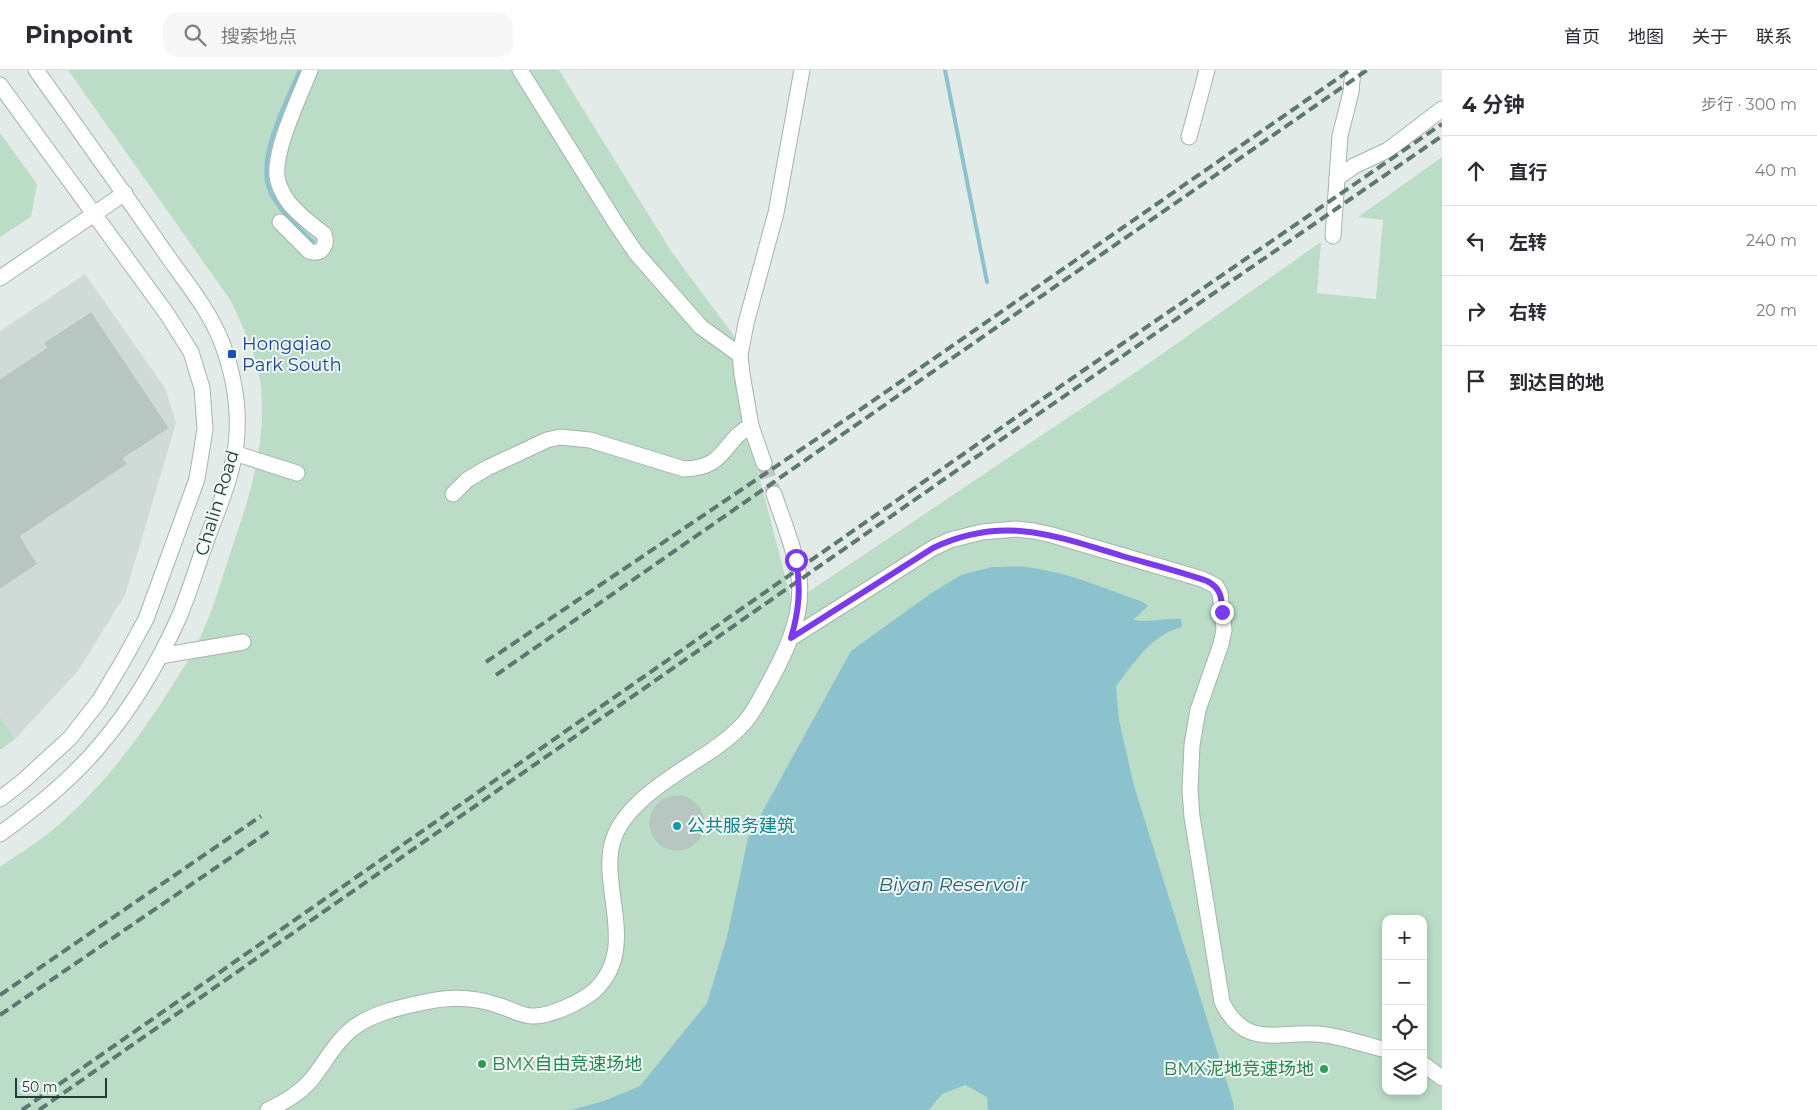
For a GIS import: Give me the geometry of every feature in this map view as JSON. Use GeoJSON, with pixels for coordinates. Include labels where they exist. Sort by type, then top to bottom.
{"type":"FeatureCollection","features":[{"type":"Feature","properties":{"kind":"street","name":"Chalin Road"},"geometry":{"type":"LineString","coordinates":[[0,834],[70,778],[101,744],[132,704],[160,656],[179,616],[226,486],[234,453],[237,410],[232,374],[221,341],[206,311],[36,70]]}},
{"type":"Feature","properties":{"kind":"street"},"geometry":{"type":"LineString","coordinates":[[280,222],[314,253],[325,246],[324,234],[289,203],[283,194],[277,176],[277,166],[284,140],[310,70]]}},
{"type":"Feature","properties":{"kind":"street"},"geometry":{"type":"LineString","coordinates":[[520,70],[636,253],[701,327],[740,355]]}},
{"type":"Feature","properties":{"kind":"street"},"geometry":{"type":"LineString","coordinates":[[764,463],[751,426],[740,355],[756,285],[776,213],[802,70]]}},
{"type":"Feature","properties":{"kind":"street"},"geometry":{"type":"LineString","coordinates":[[1189,137],[1207,70]]}},
{"type":"Feature","properties":{"kind":"street"},"geometry":{"type":"LineString","coordinates":[[1333,236],[1340,136],[1351,92],[1353,70]]}},
{"type":"Feature","properties":{"kind":"street","name":"Chalin Road"},"geometry":{"type":"LineString","coordinates":[[0,85],[167,314],[191,352],[202,388],[205,429],[197,479],[146,619],[99,701],[70,738],[22,782],[0,798]]}},
{"type":"Feature","properties":{"kind":"street"},"geometry":{"type":"LineString","coordinates":[[1337,178],[1354,166],[1388,150],[1442,109]]}},
{"type":"Feature","properties":{"kind":"street"},"geometry":{"type":"LineString","coordinates":[[0,278],[125,194]]}},
{"type":"Feature","properties":{"kind":"street"},"geometry":{"type":"LineString","coordinates":[[453,494],[467,480],[487,468],[547,440],[560,437],[590,440],[684,469],[696,469],[708,465],[718,458],[740,432],[751,426]]}},
{"type":"Feature","properties":{"kind":"street"},"geometry":{"type":"LineString","coordinates":[[234,453],[297,473]]}},
{"type":"Feature","properties":{"kind":"street"},"geometry":{"type":"LineString","coordinates":[[268,1110],[299,1092],[311,1080],[337,1044],[352,1029],[369,1019],[392,1010],[454,997],[488,1001],[534,1017],[565,1008],[594,991],[603,981],[611,966],[616,948],[617,920],[611,868],[611,848],[615,834],[628,814],[646,797],[672,777],[722,744],[746,722],[775,672],[791,638],[799,608],[799,576],[796,560],[774,494]]}},
{"type":"Feature","properties":{"kind":"street"},"geometry":{"type":"LineString","coordinates":[[791,638],[933,548],[950,540],[982,532],[1016,529],[1052,535],[1202,579],[1216,586],[1221,596],[1223,637],[1198,710],[1192,745],[1190,790],[1192,817],[1222,1002],[1228,1015],[1238,1025],[1252,1033],[1269,1036],[1326,1035],[1382,1049]]}},
{"type":"Feature","properties":{"kind":"street"},"geometry":{"type":"LineString","coordinates":[[160,656],[244,642]]}},
{"type":"Feature","properties":{"kind":"street"},"geometry":{"type":"LineString","coordinates":[[1427,1067],[1442,1078]]}},
{"type":"Feature","properties":{"kind":"shaded area"},"geometry":{"type":"Polygon","coordinates":[[[85,274],[165,388],[176,423],[125,595],[78,671],[15,739],[0,717],[0,331],[85,274]]]}},
{"type":"Feature","properties":{"kind":"green space"},"geometry":{"type":"Polygon","coordinates":[[[68,70],[559,70],[671,251],[737,340],[734,364],[737,391],[792,603],[1142,368],[1321,242],[1317,293],[1376,299],[1383,220],[1358,217],[1442,157],[1442,1110],[0,1110],[0,867],[33,845],[64,820],[93,792],[119,762],[154,714],[188,661],[205,627],[247,502],[257,462],[262,421],[262,400],[260,379],[248,339],[231,301],[68,70]]]}},
{"type":"Feature","properties":{"kind":"green space"},"geometry":{"type":"Polygon","coordinates":[[[0,133],[37,184],[31,217],[0,237],[0,133]]]}},
{"type":"Feature","properties":{"kind":"green space"},"geometry":{"type":"Polygon","coordinates":[[[0,717],[15,739],[0,750],[0,717]]]}},
{"type":"Feature","properties":{"kind":"water","name":"Biyan Reservoir"},"geometry":{"type":"Polygon","coordinates":[[[992,567],[1042,569],[1143,602],[1148,606],[1133,620],[1181,619],[1182,627],[1161,636],[1144,650],[1116,686],[1119,720],[1134,786],[1234,1110],[988,1110],[987,1097],[965,1085],[942,1094],[929,1110],[571,1110],[604,1101],[640,1086],[707,1003],[727,937],[748,838],[851,651],[933,592],[961,575],[992,567]]]}},
{"type":"Feature","properties":{"kind":"building"},"geometry":{"type":"Polygon","coordinates":[[[91,313],[168,428],[122,458],[126,464],[19,536],[36,564],[0,588],[0,380],[48,348],[45,343],[91,313]]]}},
{"type":"Feature","properties":{"kind":"building","name":"公共服务建筑"},"geometry":{"type":"Polygon","coordinates":[[[672,796],[682,796],[692,800],[700,808],[704,823],[700,838],[692,846],[682,850],[672,850],[662,846],[654,838],[650,828],[650,818],[654,808],[662,800],[672,796]]]}},
{"type":"Feature","properties":{"kind":"waterway"},"geometry":{"type":"LineString","coordinates":[[300,70],[274,131],[269,148],[267,180],[271,193],[280,207],[313,242]]}},
{"type":"Feature","properties":{"kind":"waterway"},"geometry":{"type":"LineString","coordinates":[[945,70],[987,282]]}},
{"type":"Feature","properties":{"kind":"tunnel"},"geometry":{"type":"LineString","coordinates":[[764,463],[774,494]]}},
{"type":"Feature","properties":{"kind":"railway"},"geometry":{"type":"LineString","coordinates":[[486,662],[864,407],[1350,70]]}},
{"type":"Feature","properties":{"kind":"railway"},"geometry":{"type":"LineString","coordinates":[[496,675],[1367,70]]}},
{"type":"Feature","properties":{"kind":"railway"},"geometry":{"type":"LineString","coordinates":[[22,1110],[1084,370],[1442,124]]}},
{"type":"Feature","properties":{"kind":"railway"},"geometry":{"type":"LineString","coordinates":[[39,1110],[989,448],[1442,136]]}},
{"type":"Feature","properties":{"kind":"railway"},"geometry":{"type":"LineString","coordinates":[[0,995],[261,816]]}},
{"type":"Feature","properties":{"kind":"railway"},"geometry":{"type":"LineString","coordinates":[[0,1015],[271,830]]}},
{"type":"Feature","properties":{"kind":"place","name":"Hongqiao Park South"},"geometry":{"type":"Point","coordinates":[232,354]}},
{"type":"Feature","properties":{"kind":"place","name":"公共服务建筑"},"geometry":{"type":"Point","coordinates":[677,826]}},
{"type":"Feature","properties":{"kind":"place","name":"BMX自由竞速场地"},"geometry":{"type":"Point","coordinates":[482,1064]}},
{"type":"Feature","properties":{"kind":"place","name":"BMX泥地竞速场地"},"geometry":{"type":"Point","coordinates":[1324,1069]}},
{"type":"Feature","properties":{"kind":"route"},"geometry":{"type":"LineString","coordinates":[[796,560],[800,593],[799,608],[791,638],[933,548],[967,535],[1016,529],[1052,535],[1207,581],[1216,586],[1219,591],[1222,612]]}}]}
